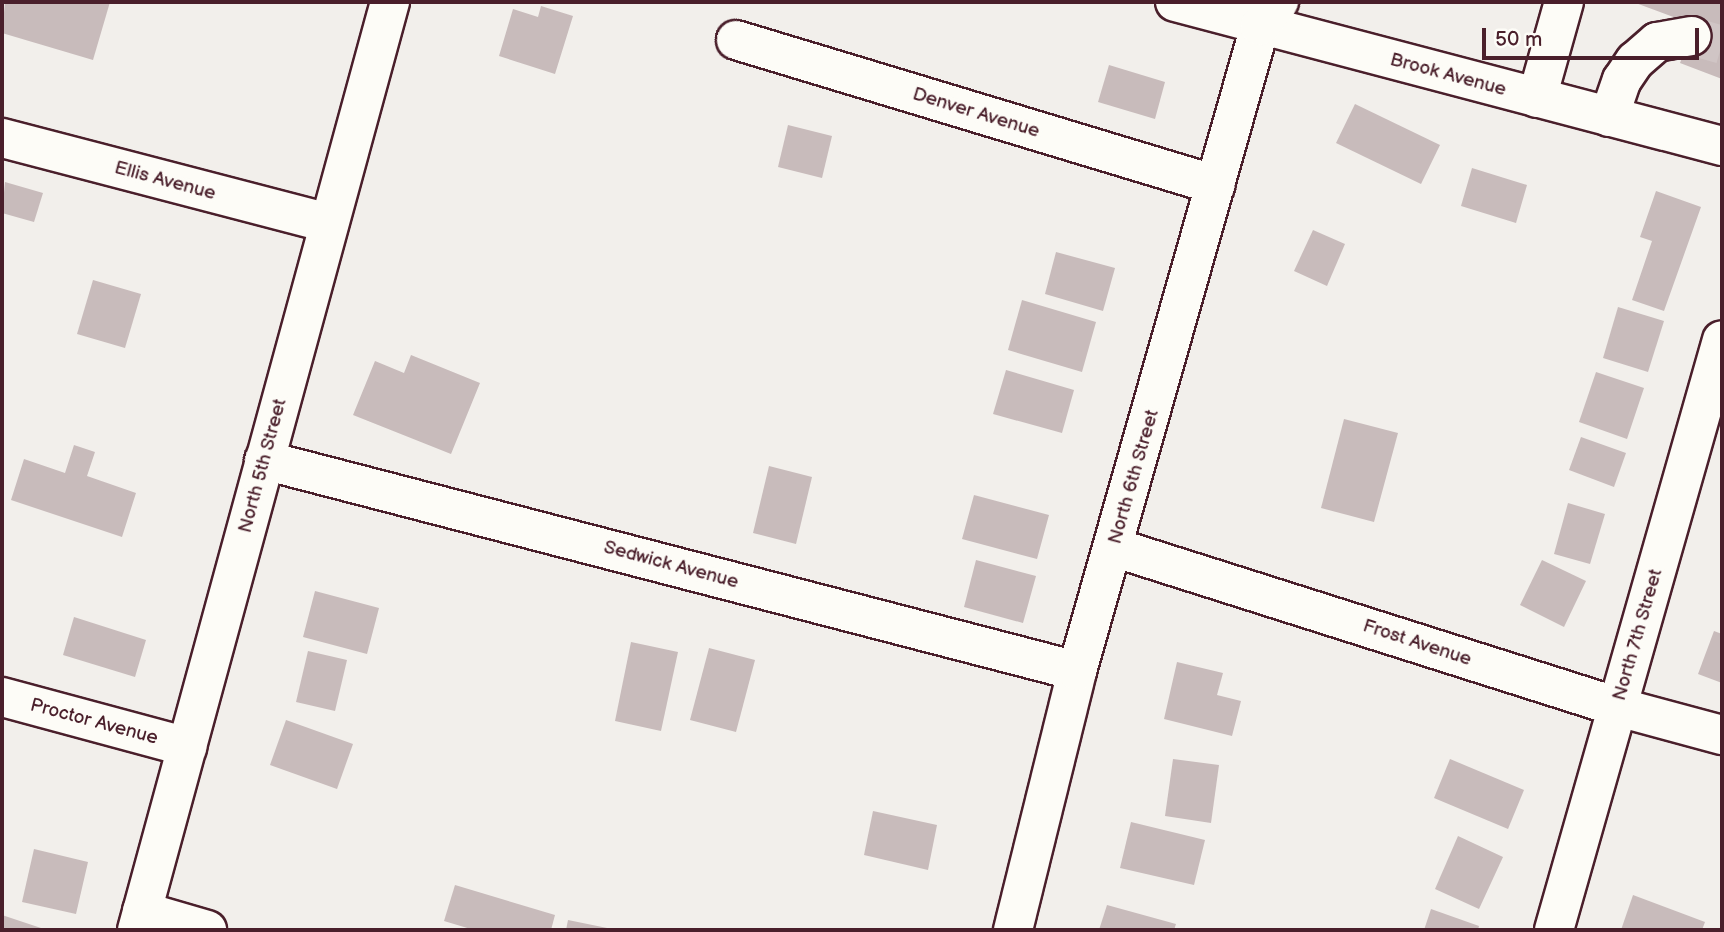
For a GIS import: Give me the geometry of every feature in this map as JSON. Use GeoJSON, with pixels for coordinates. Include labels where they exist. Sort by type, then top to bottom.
{"type":"FeatureCollection","features":[{"type":"Feature","properties":{"kind":"street","name":"North 5th Street"},"geometry":{"type":"LineString","coordinates":[[139,921],[390,2]]}},
{"type":"Feature","properties":{"kind":"street","name":"Brook Avenue"},"geometry":{"type":"LineString","coordinates":[[1175,2],[1270,14],[1537,97],[1722,146]]}},
{"type":"Feature","properties":{"kind":"street"},"geometry":{"type":"LineString","coordinates":[[1537,97],[1564,2]]}},
{"type":"Feature","properties":{"kind":"street","name":"North 6th Street"},"geometry":{"type":"LineString","coordinates":[[1013,930],[1077,671],[1216,185],[1270,14]]}},
{"type":"Feature","properties":{"kind":"street"},"geometry":{"type":"LineString","coordinates":[[1609,117],[1622,80],[1635,61],[1657,41],[1691,36]]}},
{"type":"Feature","properties":{"kind":"street","name":"Denver Avenue"},"geometry":{"type":"LineString","coordinates":[[736,40],[1216,185]]}},
{"type":"Feature","properties":{"kind":"street","name":"Ellis Avenue"},"geometry":{"type":"LineString","coordinates":[[2,138],[329,223]]}},
{"type":"Feature","properties":{"kind":"street","name":"North 7th Street"},"geometry":{"type":"LineString","coordinates":[[1554,930],[1722,340]]}},
{"type":"Feature","properties":{"kind":"street","name":"Sedwick Avenue"},"geometry":{"type":"LineString","coordinates":[[264,460],[1077,671]]}},
{"type":"Feature","properties":{"kind":"street","name":"Frost Avenue"},"geometry":{"type":"LineString","coordinates":[[1113,547],[1618,707],[1722,735]]}},
{"type":"Feature","properties":{"kind":"street","name":"Proctor Avenue"},"geometry":{"type":"LineString","coordinates":[[2,697],[187,747]]}},
{"type":"Feature","properties":{"kind":"street"},"geometry":{"type":"LineString","coordinates":[[139,921],[207,930]]}},
{"type":"Feature","properties":{"kind":"building"},"geometry":{"type":"Polygon","coordinates":[[[5,2],[110,2],[93,60],[2,33],[5,2]]]}},
{"type":"Feature","properties":{"kind":"building"},"geometry":{"type":"Polygon","coordinates":[[[1633,2],[1722,2],[1722,79],[1680,63],[1695,25],[1633,2]]]}},
{"type":"Feature","properties":{"kind":"building"},"geometry":{"type":"Polygon","coordinates":[[[541,6],[573,16],[555,74],[499,56],[513,9],[538,17],[541,6]]]}},
{"type":"Feature","properties":{"kind":"building"},"geometry":{"type":"Polygon","coordinates":[[[1109,65],[1165,82],[1155,119],[1098,102],[1109,65]]]}},
{"type":"Feature","properties":{"kind":"building"},"geometry":{"type":"Polygon","coordinates":[[[1355,104],[1440,145],[1421,184],[1336,143],[1355,104]]]}},
{"type":"Feature","properties":{"kind":"building"},"geometry":{"type":"Polygon","coordinates":[[[788,125],[832,136],[822,178],[778,167],[788,125]]]}},
{"type":"Feature","properties":{"kind":"building"},"geometry":{"type":"Polygon","coordinates":[[[1472,168],[1527,185],[1516,223],[1461,206],[1472,168]]]}},
{"type":"Feature","properties":{"kind":"building"},"geometry":{"type":"Polygon","coordinates":[[[5,182],[43,193],[34,222],[2,213],[5,182]]]}},
{"type":"Feature","properties":{"kind":"building"},"geometry":{"type":"Polygon","coordinates":[[[1656,191],[1701,207],[1664,311],[1632,300],[1652,241],[1640,237],[1656,191]]]}},
{"type":"Feature","properties":{"kind":"building"},"geometry":{"type":"Polygon","coordinates":[[[1313,230],[1345,244],[1327,286],[1294,271],[1313,230]]]}},
{"type":"Feature","properties":{"kind":"building"},"geometry":{"type":"Polygon","coordinates":[[[1056,252],[1115,268],[1103,311],[1045,294],[1056,252]]]}},
{"type":"Feature","properties":{"kind":"building"},"geometry":{"type":"Polygon","coordinates":[[[93,280],[141,294],[125,348],[77,334],[93,280]]]}},
{"type":"Feature","properties":{"kind":"building"},"geometry":{"type":"Polygon","coordinates":[[[1022,300],[1096,322],[1082,372],[1008,350],[1022,300]]]}},
{"type":"Feature","properties":{"kind":"building"},"geometry":{"type":"Polygon","coordinates":[[[1618,307],[1664,321],[1648,372],[1603,358],[1618,307]]]}},
{"type":"Feature","properties":{"kind":"building"},"geometry":{"type":"Polygon","coordinates":[[[411,355],[480,383],[451,454],[353,415],[375,361],[404,373],[411,355]]]}},
{"type":"Feature","properties":{"kind":"building"},"geometry":{"type":"Polygon","coordinates":[[[1006,370],[1074,390],[1062,433],[993,414],[1006,370]]]}},
{"type":"Feature","properties":{"kind":"building"},"geometry":{"type":"Polygon","coordinates":[[[1596,372],[1644,388],[1627,439],[1579,422],[1596,372]]]}},
{"type":"Feature","properties":{"kind":"building"},"geometry":{"type":"Polygon","coordinates":[[[1344,419],[1398,433],[1374,522],[1321,508],[1344,419]]]}},
{"type":"Feature","properties":{"kind":"building"},"geometry":{"type":"Polygon","coordinates":[[[1581,437],[1626,453],[1614,487],[1569,470],[1581,437]]]}},
{"type":"Feature","properties":{"kind":"building"},"geometry":{"type":"Polygon","coordinates":[[[74,445],[95,452],[87,476],[136,493],[122,537],[11,500],[24,459],[65,473],[74,445]]]}},
{"type":"Feature","properties":{"kind":"building"},"geometry":{"type":"Polygon","coordinates":[[[769,466],[812,477],[796,544],[753,533],[769,466]]]}},
{"type":"Feature","properties":{"kind":"building"},"geometry":{"type":"Polygon","coordinates":[[[974,495],[1049,515],[1037,559],[962,539],[974,495]]]}},
{"type":"Feature","properties":{"kind":"building"},"geometry":{"type":"Polygon","coordinates":[[[1568,503],[1605,514],[1590,564],[1554,554],[1568,503]]]}},
{"type":"Feature","properties":{"kind":"building"},"geometry":{"type":"Polygon","coordinates":[[[976,560],[1036,576],[1023,623],[964,607],[976,560]]]}},
{"type":"Feature","properties":{"kind":"building"},"geometry":{"type":"Polygon","coordinates":[[[1542,560],[1586,581],[1564,627],[1520,605],[1542,560]]]}},
{"type":"Feature","properties":{"kind":"building"},"geometry":{"type":"Polygon","coordinates":[[[315,591],[379,608],[367,654],[303,637],[315,591]]]}},
{"type":"Feature","properties":{"kind":"building"},"geometry":{"type":"Polygon","coordinates":[[[74,617],[146,640],[135,677],[63,655],[74,617]]]}},
{"type":"Feature","properties":{"kind":"building"},"geometry":{"type":"Polygon","coordinates":[[[1714,631],[1722,634],[1722,683],[1698,674],[1714,631]]]}},
{"type":"Feature","properties":{"kind":"building"},"geometry":{"type":"Polygon","coordinates":[[[631,642],[678,652],[661,731],[615,721],[631,642]]]}},
{"type":"Feature","properties":{"kind":"building"},"geometry":{"type":"Polygon","coordinates":[[[709,648],[755,660],[736,732],[690,720],[709,648]]]}},
{"type":"Feature","properties":{"kind":"building"},"geometry":{"type":"Polygon","coordinates":[[[308,651],[347,660],[335,711],[296,702],[308,651]]]}},
{"type":"Feature","properties":{"kind":"building"},"geometry":{"type":"Polygon","coordinates":[[[1177,662],[1223,673],[1217,695],[1241,701],[1232,736],[1164,719],[1177,662]]]}},
{"type":"Feature","properties":{"kind":"building"},"geometry":{"type":"Polygon","coordinates":[[[286,720],[353,744],[337,789],[270,765],[286,720]]]}},
{"type":"Feature","properties":{"kind":"building"},"geometry":{"type":"Polygon","coordinates":[[[1173,759],[1219,765],[1211,823],[1165,816],[1173,759]]]}},
{"type":"Feature","properties":{"kind":"building"},"geometry":{"type":"Polygon","coordinates":[[[1450,759],[1524,790],[1508,829],[1434,798],[1450,759]]]}},
{"type":"Feature","properties":{"kind":"building"},"geometry":{"type":"Polygon","coordinates":[[[873,811],[937,825],[928,870],[864,855],[873,811]]]}},
{"type":"Feature","properties":{"kind":"building"},"geometry":{"type":"Polygon","coordinates":[[[1131,822],[1205,840],[1194,885],[1120,868],[1131,822]]]}},
{"type":"Feature","properties":{"kind":"building"},"geometry":{"type":"Polygon","coordinates":[[[1458,836],[1503,857],[1479,909],[1435,889],[1458,836]]]}},
{"type":"Feature","properties":{"kind":"building"},"geometry":{"type":"Polygon","coordinates":[[[34,849],[88,862],[76,914],[22,902],[34,849]]]}},
{"type":"Feature","properties":{"kind":"building"},"geometry":{"type":"Polygon","coordinates":[[[455,885],[555,915],[551,930],[474,930],[444,921],[455,885]]]}},
{"type":"Feature","properties":{"kind":"building"},"geometry":{"type":"Polygon","coordinates":[[[1633,895],[1705,922],[1702,930],[1621,930],[1633,895]]]}},
{"type":"Feature","properties":{"kind":"building"},"geometry":{"type":"Polygon","coordinates":[[[1107,905],[1176,924],[1174,930],[1099,930],[1107,905]]]}},
{"type":"Feature","properties":{"kind":"building"},"geometry":{"type":"Polygon","coordinates":[[[1431,909],[1479,926],[1478,930],[1424,930],[1431,909]]]}},
{"type":"Feature","properties":{"kind":"building"},"geometry":{"type":"Polygon","coordinates":[[[2,915],[41,928],[2,930],[2,915]]]}},
{"type":"Feature","properties":{"kind":"building"},"geometry":{"type":"Polygon","coordinates":[[[568,920],[612,929],[612,930],[566,930],[568,920]]]}},
{"type":"Feature","properties":{"kind":"tunnel"},"geometry":{"type":"LineString","coordinates":[[1691,36],[1722,45]]}}]}
